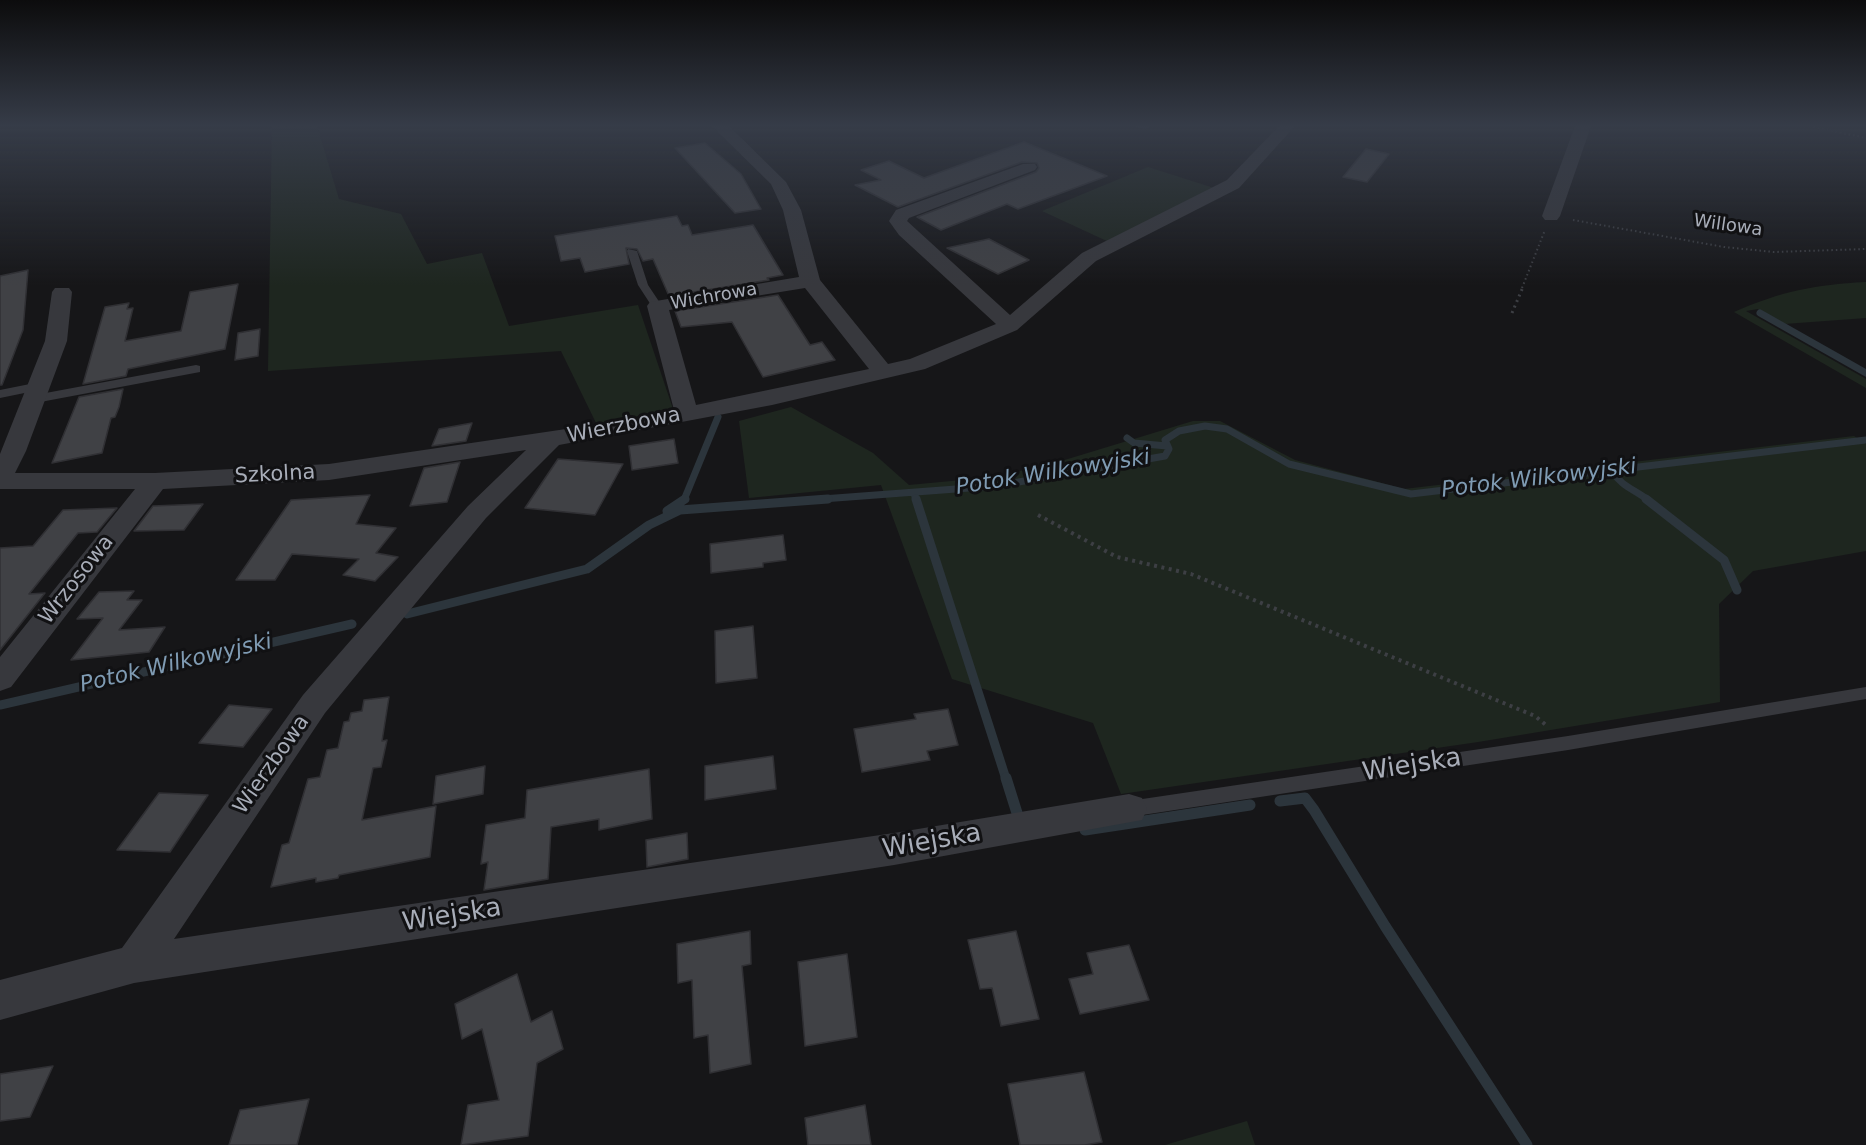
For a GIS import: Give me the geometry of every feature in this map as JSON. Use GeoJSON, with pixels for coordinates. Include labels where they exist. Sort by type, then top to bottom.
{"type":"FeatureCollection","features":[{"type":"Feature","properties":{"kind":"street"},"geometry":{"type":"LineString","coordinates":[[775,179],[792,210],[810,281],[883,372]]}},
{"type":"Feature","properties":{"kind":"street"},"geometry":{"type":"LineString","coordinates":[[985,179],[902,214],[898,221],[905,231],[1010,326]]}},
{"type":"Feature","properties":{"kind":"street","name":"Wierzbowa"},"geometry":{"type":"LineString","coordinates":[[134,964],[314,704],[477,512],[549,441],[687,414],[917,364],[1010,326],[1089,257],[1233,184],[1237,179]]}},
{"type":"Feature","properties":{"kind":"street"},"geometry":{"type":"LineString","coordinates":[[1551,216],[1564,179]]}},
{"type":"Feature","properties":{"kind":"street","name":"Wichrowa"},"geometry":{"type":"LineString","coordinates":[[687,414],[657,306],[810,281]]}},
{"type":"Feature","properties":{"kind":"street"},"geometry":{"type":"LineString","coordinates":[[0,479],[14,451],[56,341],[62,292]]}},
{"type":"Feature","properties":{"kind":"street","name":"Szkolna"},"geometry":{"type":"LineString","coordinates":[[0,479],[155,482],[329,472],[549,441]]}},
{"type":"Feature","properties":{"kind":"street","name":"Wrzosowa"},"geometry":{"type":"LineString","coordinates":[[0,679],[155,482]]}},
{"type":"Feature","properties":{"kind":"street","name":"Wiejska"},"geometry":{"type":"LineString","coordinates":[[0,1000],[134,964],[894,849],[1129,809]]}},
{"type":"Feature","properties":{"kind":"lane"},"geometry":{"type":"LineString","coordinates":[[632,251],[644,285],[657,306]]}},
{"type":"Feature","properties":{"kind":"lane"},"geometry":{"type":"LineString","coordinates":[[0,394],[37,393],[196,369]]}},
{"type":"Feature","properties":{"kind":"lane","name":"Wiejska"},"geometry":{"type":"LineString","coordinates":[[1129,809],[1568,742],[1866,693]]}},
{"type":"Feature","properties":{"kind":"path","name":"Willowa"},"geometry":{"type":"LineString","coordinates":[[1551,216],[1744,249],[1774,252],[1866,249]]}},
{"type":"Feature","properties":{"kind":"path"},"geometry":{"type":"LineString","coordinates":[[1512,313],[1551,216]]}},
{"type":"Feature","properties":{"kind":"path"},"geometry":{"type":"LineString","coordinates":[[1038,515],[1117,557],[1191,574],[1535,716],[1568,742]]}},
{"type":"Feature","properties":{"kind":"shaded area"},"geometry":{"type":"Polygon","coordinates":[[[271,179],[333,179],[339,199],[401,214],[427,264],[482,253],[509,326],[638,305],[673,409],[597,425],[561,351],[268,371],[271,179]]]}},
{"type":"Feature","properties":{"kind":"shaded area"},"geometry":{"type":"Polygon","coordinates":[[[1118,179],[1187,179],[1214,188],[1109,242],[1042,211],[1118,179]]]}},
{"type":"Feature","properties":{"kind":"shaded area"},"geometry":{"type":"Polygon","coordinates":[[[1866,282],[1866,318],[1784,324],[1758,309],[1746,311],[1866,379],[1866,388],[1734,312],[1798,290],[1866,282]]]}},
{"type":"Feature","properties":{"kind":"shaded area"},"geometry":{"type":"Polygon","coordinates":[[[791,407],[873,453],[909,485],[994,477],[1058,462],[1193,421],[1220,421],[1295,460],[1404,489],[1854,436],[1866,444],[1866,551],[1753,571],[1719,604],[1720,702],[1478,742],[1121,794],[1093,723],[952,679],[881,485],[749,498],[739,421],[791,407]]]}},
{"type":"Feature","properties":{"kind":"shaded area"},"geometry":{"type":"Polygon","coordinates":[[[1247,1121],[1255,1145],[1165,1145],[1247,1121]]]}},
{"type":"Feature","properties":{"kind":"building"},"geometry":{"type":"Polygon","coordinates":[[[704,179],[744,179],[761,209],[735,213],[704,179]]]}},
{"type":"Feature","properties":{"kind":"building"},"geometry":{"type":"Polygon","coordinates":[[[974,179],[898,207],[855,185],[881,180],[974,179]]]}},
{"type":"Feature","properties":{"kind":"building"},"geometry":{"type":"Polygon","coordinates":[[[1016,179],[1098,179],[1018,209],[1007,204],[941,230],[917,217],[1016,179]]]}},
{"type":"Feature","properties":{"kind":"building"},"geometry":{"type":"Polygon","coordinates":[[[677,216],[682,226],[688,225],[692,235],[753,225],[783,275],[767,278],[769,280],[669,296],[653,259],[643,261],[637,249],[626,248],[629,264],[585,272],[580,258],[561,261],[555,236],[677,216]]]}},
{"type":"Feature","properties":{"kind":"building"},"geometry":{"type":"Polygon","coordinates":[[[989,239],[1029,260],[998,274],[947,248],[989,239]]]}},
{"type":"Feature","properties":{"kind":"building"},"geometry":{"type":"Polygon","coordinates":[[[28,270],[23,330],[2,385],[0,385],[0,276],[28,270]]]}},
{"type":"Feature","properties":{"kind":"building"},"geometry":{"type":"Polygon","coordinates":[[[238,284],[225,349],[128,369],[126,376],[83,384],[105,307],[129,303],[127,309],[133,308],[125,341],[181,331],[190,292],[238,284]]]}},
{"type":"Feature","properties":{"kind":"building"},"geometry":{"type":"Polygon","coordinates":[[[778,295],[810,345],[822,342],[835,360],[763,377],[732,322],[681,327],[675,311],[778,295]]]}},
{"type":"Feature","properties":{"kind":"building"},"geometry":{"type":"Polygon","coordinates":[[[260,329],[258,356],[235,360],[238,333],[260,329]]]}},
{"type":"Feature","properties":{"kind":"building"},"geometry":{"type":"Polygon","coordinates":[[[123,389],[115,417],[111,418],[102,453],[52,463],[79,397],[123,389]]]}},
{"type":"Feature","properties":{"kind":"building"},"geometry":{"type":"Polygon","coordinates":[[[472,423],[466,441],[432,446],[439,429],[472,423]]]}},
{"type":"Feature","properties":{"kind":"building"},"geometry":{"type":"Polygon","coordinates":[[[674,439],[678,463],[632,470],[629,446],[674,439]]]}},
{"type":"Feature","properties":{"kind":"building"},"geometry":{"type":"Polygon","coordinates":[[[558,459],[623,464],[595,515],[525,508],[558,459]]]}},
{"type":"Feature","properties":{"kind":"building"},"geometry":{"type":"Polygon","coordinates":[[[460,462],[447,502],[410,506],[424,468],[460,462]]]}},
{"type":"Feature","properties":{"kind":"building"},"geometry":{"type":"Polygon","coordinates":[[[370,495],[356,524],[396,528],[376,553],[398,557],[375,581],[343,575],[359,559],[292,554],[275,580],[236,580],[291,500],[370,495]]]}},
{"type":"Feature","properties":{"kind":"building"},"geometry":{"type":"Polygon","coordinates":[[[203,504],[184,530],[134,531],[153,506],[203,504]]]}},
{"type":"Feature","properties":{"kind":"building"},"geometry":{"type":"Polygon","coordinates":[[[117,508],[97,532],[78,533],[29,594],[45,593],[0,650],[0,548],[33,546],[63,510],[117,508]]]}},
{"type":"Feature","properties":{"kind":"building"},"geometry":{"type":"Polygon","coordinates":[[[783,535],[786,560],[763,563],[763,567],[711,573],[710,544],[783,535]]]}},
{"type":"Feature","properties":{"kind":"building"},"geometry":{"type":"Polygon","coordinates":[[[134,591],[127,600],[142,600],[119,630],[165,627],[149,652],[71,660],[103,618],[77,619],[99,592],[134,591]]]}},
{"type":"Feature","properties":{"kind":"building"},"geometry":{"type":"Polygon","coordinates":[[[753,626],[757,678],[716,683],[715,631],[753,626]]]}},
{"type":"Feature","properties":{"kind":"building"},"geometry":{"type":"Polygon","coordinates":[[[389,697],[382,741],[387,740],[381,767],[373,768],[362,820],[436,806],[430,857],[339,875],[338,878],[316,882],[316,878],[271,887],[282,845],[289,843],[308,779],[320,777],[327,750],[338,748],[344,722],[349,721],[351,713],[362,711],[364,700],[389,697]]]}},
{"type":"Feature","properties":{"kind":"building"},"geometry":{"type":"Polygon","coordinates":[[[229,705],[272,709],[243,747],[199,743],[229,705]]]}},
{"type":"Feature","properties":{"kind":"building"},"geometry":{"type":"Polygon","coordinates":[[[948,709],[958,745],[927,751],[930,760],[862,772],[854,729],[916,719],[914,714],[948,709]]]}},
{"type":"Feature","properties":{"kind":"building"},"geometry":{"type":"Polygon","coordinates":[[[773,756],[776,789],[705,800],[705,766],[773,756]]]}},
{"type":"Feature","properties":{"kind":"building"},"geometry":{"type":"Polygon","coordinates":[[[485,766],[483,794],[433,804],[436,776],[485,766]]]}},
{"type":"Feature","properties":{"kind":"building"},"geometry":{"type":"Polygon","coordinates":[[[649,769],[652,819],[599,830],[599,819],[551,827],[548,879],[484,890],[488,862],[481,864],[486,825],[525,818],[527,790],[649,769]]]}},
{"type":"Feature","properties":{"kind":"building"},"geometry":{"type":"Polygon","coordinates":[[[159,793],[208,795],[170,852],[117,850],[159,793]]]}},
{"type":"Feature","properties":{"kind":"building"},"geometry":{"type":"Polygon","coordinates":[[[687,833],[688,859],[647,867],[646,840],[687,833]]]}},
{"type":"Feature","properties":{"kind":"building"},"geometry":{"type":"Polygon","coordinates":[[[750,931],[751,964],[742,966],[751,1064],[710,1073],[708,1035],[694,1038],[692,980],[678,983],[677,944],[750,931]]]}},
{"type":"Feature","properties":{"kind":"building"},"geometry":{"type":"Polygon","coordinates":[[[1016,931],[1039,1019],[1001,1026],[992,988],[980,989],[968,940],[1016,931]]]}},
{"type":"Feature","properties":{"kind":"building"},"geometry":{"type":"Polygon","coordinates":[[[1129,945],[1149,1000],[1080,1014],[1069,979],[1093,974],[1087,953],[1129,945]]]}},
{"type":"Feature","properties":{"kind":"building"},"geometry":{"type":"Polygon","coordinates":[[[847,954],[857,1037],[805,1046],[798,962],[847,954]]]}},
{"type":"Feature","properties":{"kind":"building"},"geometry":{"type":"Polygon","coordinates":[[[517,974],[531,1022],[552,1011],[563,1049],[537,1063],[528,1136],[461,1145],[468,1105],[499,1100],[482,1029],[462,1039],[455,1004],[517,974]]]}},
{"type":"Feature","properties":{"kind":"building"},"geometry":{"type":"Polygon","coordinates":[[[53,1066],[30,1117],[0,1121],[0,1074],[53,1066]]]}},
{"type":"Feature","properties":{"kind":"building"},"geometry":{"type":"Polygon","coordinates":[[[1084,1072],[1102,1142],[1085,1145],[1020,1145],[1008,1084],[1084,1072]]]}},
{"type":"Feature","properties":{"kind":"building"},"geometry":{"type":"Polygon","coordinates":[[[309,1099],[297,1145],[229,1145],[240,1110],[309,1099]]]}},
{"type":"Feature","properties":{"kind":"building"},"geometry":{"type":"Polygon","coordinates":[[[865,1105],[871,1145],[808,1145],[805,1118],[865,1105]]]}},
{"type":"Feature","properties":{"kind":"waterway"},"geometry":{"type":"LineString","coordinates":[[1760,313],[1866,373]]}},
{"type":"Feature","properties":{"kind":"waterway"},"geometry":{"type":"LineString","coordinates":[[684,500],[718,417]]}},
{"type":"Feature","properties":{"kind":"waterway","name":"Potok Wilkowyjski"},"geometry":{"type":"LineString","coordinates":[[809,500],[996,486],[1165,456],[1169,449],[1165,440],[1179,431],[1205,426],[1227,429],[1289,464],[1411,494],[1866,440]]}},
{"type":"Feature","properties":{"kind":"waterway"},"geometry":{"type":"LineString","coordinates":[[1127,438],[1134,443],[1167,446]]}},
{"type":"Feature","properties":{"kind":"waterway"},"geometry":{"type":"LineString","coordinates":[[1612,471],[1624,484],[1648,500]]}},
{"type":"Feature","properties":{"kind":"waterway"},"geometry":{"type":"LineString","coordinates":[[914,493],[916,500]]}},
{"type":"Feature","properties":{"kind":"waterway","name":"Potok Wilkowyjski"},"geometry":{"type":"LineString","coordinates":[[407,614],[587,569],[649,525],[680,510],[828,499]]}},
{"type":"Feature","properties":{"kind":"waterway"},"geometry":{"type":"LineString","coordinates":[[916,499],[1006,779]]}},
{"type":"Feature","properties":{"kind":"waterway"},"geometry":{"type":"LineString","coordinates":[[1646,499],[1724,560],[1737,590]]}},
{"type":"Feature","properties":{"kind":"waterway"},"geometry":{"type":"LineString","coordinates":[[667,511],[684,500]]}},
{"type":"Feature","properties":{"kind":"waterway","name":"Potok Wilkowyjski"},"geometry":{"type":"LineString","coordinates":[[0,705],[352,624]]}},
{"type":"Feature","properties":{"kind":"waterway"},"geometry":{"type":"LineString","coordinates":[[1006,778],[1017,813]]}},
{"type":"Feature","properties":{"kind":"waterway"},"geometry":{"type":"LineString","coordinates":[[1280,801],[1305,798],[1314,810],[1385,926],[1527,1145]]}},
{"type":"Feature","properties":{"kind":"waterway"},"geometry":{"type":"LineString","coordinates":[[1085,830],[1250,805]]}}]}
